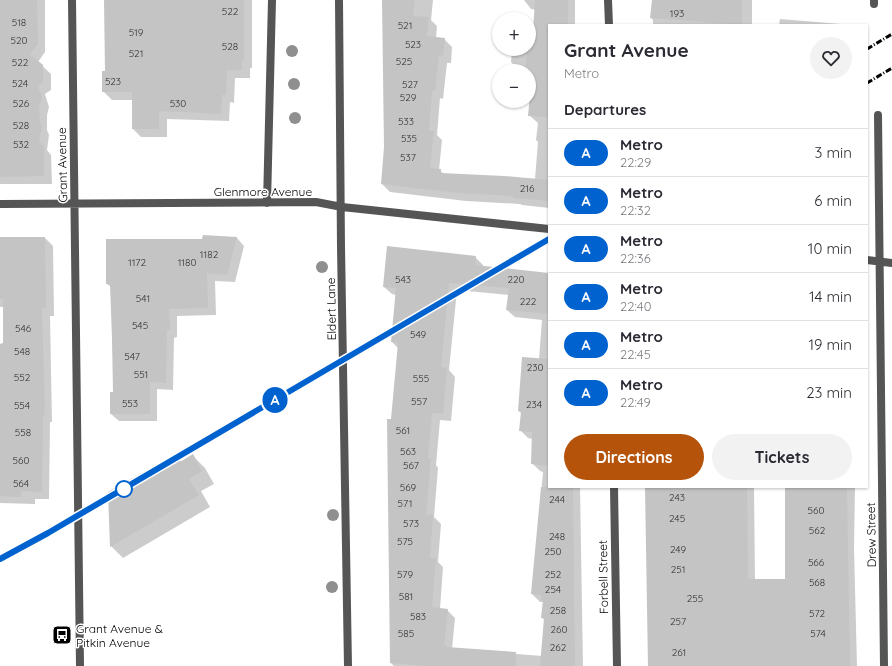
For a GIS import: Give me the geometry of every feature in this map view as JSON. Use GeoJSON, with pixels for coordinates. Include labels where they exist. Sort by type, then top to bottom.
{"type":"FeatureCollection","features":[{"type":"Feature","properties":{"kind":"street","name":"Grant Avenue"},"geometry":{"type":"LineString","coordinates":[[72,0],[80,666]]}},
{"type":"Feature","properties":{"kind":"street"},"geometry":{"type":"LineString","coordinates":[[267,203],[272,0]]}},
{"type":"Feature","properties":{"kind":"street","name":"Eldert Lane"},"geometry":{"type":"LineString","coordinates":[[339,0],[348,666]]}},
{"type":"Feature","properties":{"kind":"street"},"geometry":{"type":"LineString","coordinates":[[608,0],[608,24]]}},
{"type":"Feature","properties":{"kind":"street","name":"Drew Street"},"geometry":{"type":"LineString","coordinates":[[878,115],[884,666]]}},
{"type":"Feature","properties":{"kind":"street","name":"Glenmore Avenue"},"geometry":{"type":"LineString","coordinates":[[0,204],[316,202],[342,207],[548,230]]}},
{"type":"Feature","properties":{"kind":"street"},"geometry":{"type":"LineString","coordinates":[[868,260],[892,263]]}},
{"type":"Feature","properties":{"kind":"street","name":"Forbell Street"},"geometry":{"type":"LineString","coordinates":[[614,488],[616,666]]}},
{"type":"Feature","properties":{"kind":"building"},"geometry":{"type":"Polygon","coordinates":[[[0,0],[37,0],[38,44],[30,54],[43,65],[43,82],[38,86],[42,98],[39,107],[42,127],[39,142],[44,146],[44,176],[0,177],[0,0]]]}},
{"type":"Feature","properties":{"kind":"building"},"geometry":{"type":"Polygon","coordinates":[[[104,0],[244,0],[244,60],[242,60],[242,70],[227,70],[226,95],[222,95],[221,114],[159,111],[159,129],[132,129],[132,92],[102,92],[102,71],[105,71],[104,0]]]}},
{"type":"Feature","properties":{"kind":"building"},"geometry":{"type":"Polygon","coordinates":[[[382,0],[415,0],[413,16],[429,17],[427,36],[445,38],[443,56],[439,55],[435,91],[432,91],[429,131],[434,131],[430,168],[441,169],[441,173],[548,180],[548,201],[513,198],[513,196],[457,193],[381,184],[384,147],[382,0]]]}},
{"type":"Feature","properties":{"kind":"building"},"geometry":{"type":"Polygon","coordinates":[[[535,0],[568,0],[568,24],[548,24],[548,117],[528,116],[529,108],[536,108],[536,64],[526,64],[526,56],[536,56],[535,0]]]}},
{"type":"Feature","properties":{"kind":"building"},"geometry":{"type":"Polygon","coordinates":[[[652,0],[742,0],[742,24],[650,18],[652,0]]]}},
{"type":"Feature","properties":{"kind":"building"},"geometry":{"type":"Polygon","coordinates":[[[203,235],[237,237],[227,275],[207,273],[208,308],[169,309],[170,330],[167,330],[166,383],[150,382],[150,414],[110,414],[110,392],[113,392],[112,338],[110,284],[106,284],[106,239],[202,239],[203,235]]]}},
{"type":"Feature","properties":{"kind":"building"},"geometry":{"type":"Polygon","coordinates":[[[0,237],[45,237],[46,308],[42,308],[45,415],[43,415],[42,492],[21,491],[21,497],[0,496],[0,344],[3,343],[3,299],[0,299],[0,237]]]}},
{"type":"Feature","properties":{"kind":"building"},"geometry":{"type":"Polygon","coordinates":[[[387,246],[476,256],[475,265],[548,273],[548,314],[506,310],[509,288],[449,283],[441,367],[447,368],[443,414],[432,413],[428,459],[431,459],[426,514],[433,515],[430,558],[436,558],[432,607],[448,609],[444,645],[447,647],[516,652],[516,666],[425,666],[390,663],[387,419],[391,419],[398,343],[391,342],[396,288],[383,287],[387,246]]]}},
{"type":"Feature","properties":{"kind":"building"},"geometry":{"type":"Polygon","coordinates":[[[522,357],[548,359],[548,466],[531,464],[532,432],[519,431],[521,412],[518,411],[522,357]]]}},
{"type":"Feature","properties":{"kind":"building"},"geometry":{"type":"Polygon","coordinates":[[[175,454],[180,462],[193,454],[202,471],[189,479],[199,495],[110,547],[108,492],[175,454]]]}},
{"type":"Feature","properties":{"kind":"building"},"geometry":{"type":"Polygon","coordinates":[[[541,487],[573,488],[575,666],[540,666],[544,618],[541,618],[543,600],[541,600],[542,595],[531,594],[541,487]]]}},
{"type":"Feature","properties":{"kind":"building"},"geometry":{"type":"Polygon","coordinates":[[[645,488],[747,488],[748,579],[785,579],[785,488],[847,488],[850,666],[648,666],[645,488]]]}},
{"type":"Feature","properties":{"kind":"railway"},"geometry":{"type":"LineString","coordinates":[[868,48],[892,34]]}},
{"type":"Feature","properties":{"kind":"railway"},"geometry":{"type":"LineString","coordinates":[[868,82],[892,68]]}},
{"type":"Feature","properties":{"kind":"metro line","name":"A"},"geometry":{"type":"LineString","coordinates":[[0,559],[48,533],[548,240]]}},
{"type":"Feature","properties":{"kind":"place","name":"Grant Avenue & Pitkin Avenue"},"geometry":{"type":"Point","coordinates":[62,635]}}]}
